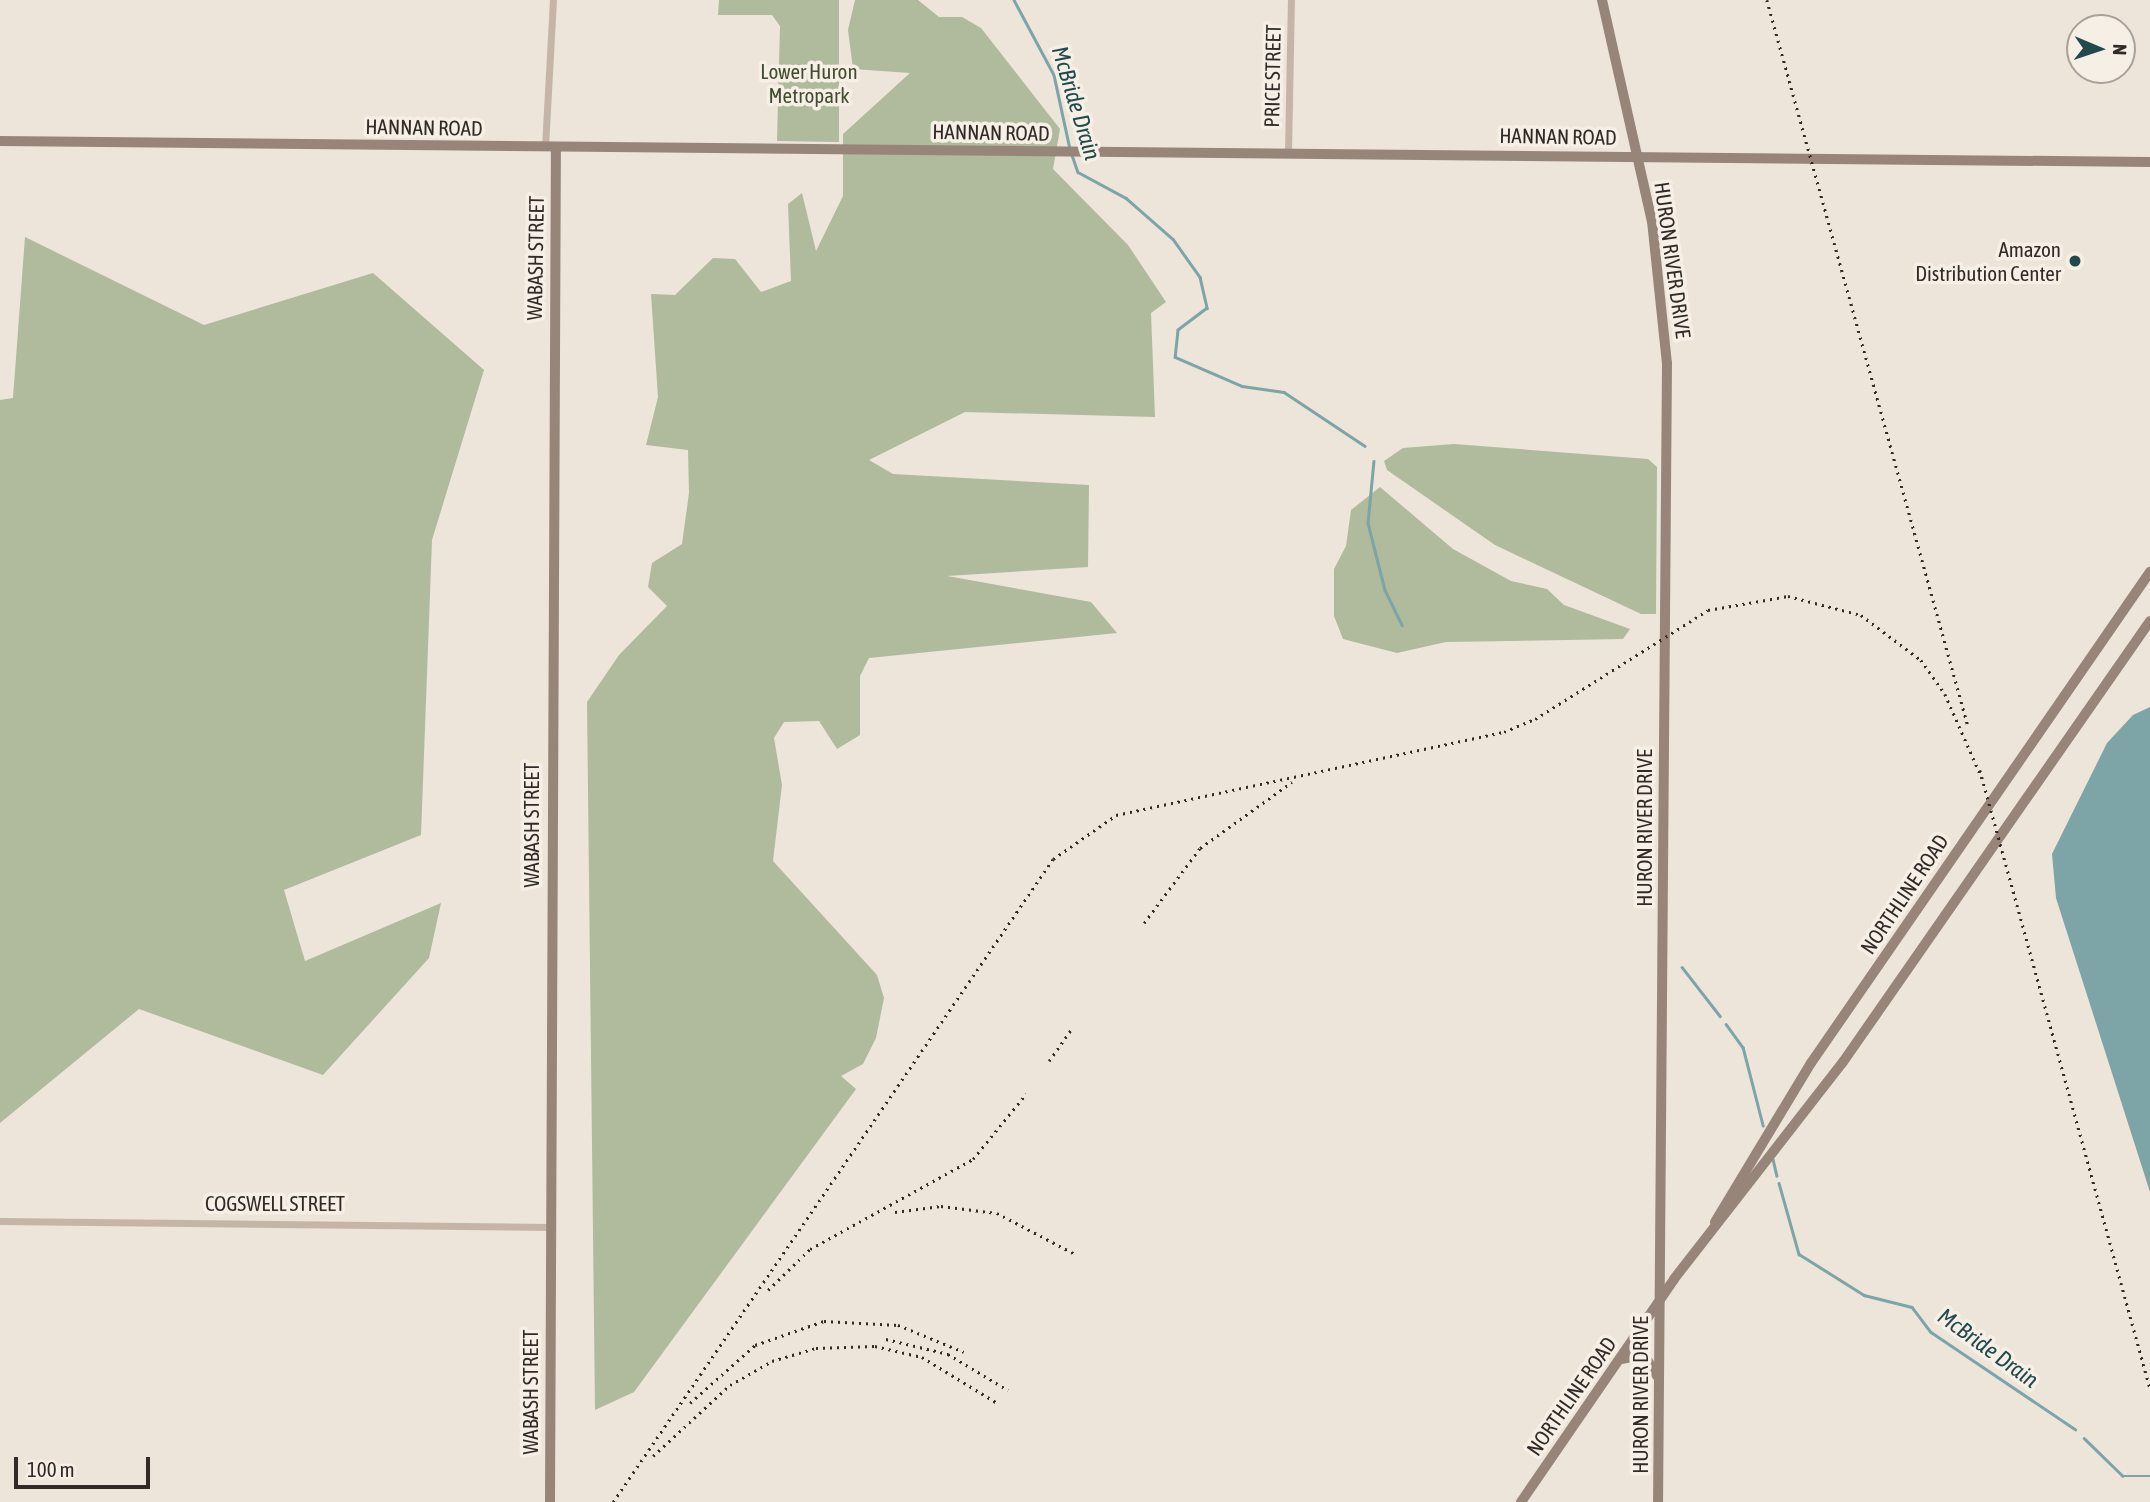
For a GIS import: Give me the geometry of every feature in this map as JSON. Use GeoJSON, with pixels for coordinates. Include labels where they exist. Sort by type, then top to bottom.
{"type":"FeatureCollection","features":[{"type":"Feature","properties":{"kind":"street","name":"WABASH STREET"},"geometry":{"type":"LineString","coordinates":[[550,1502],[552,0]]}},
{"type":"Feature","properties":{"kind":"street","name":"PRICE STREET"},"geometry":{"type":"LineString","coordinates":[[1288,153],[1291,0]]}},
{"type":"Feature","properties":{"kind":"street","name":"HURON RIVER DRIVE"},"geometry":{"type":"LineString","coordinates":[[1602,0],[1639,156],[1660,275],[1667,399],[1658,1502]]}},
{"type":"Feature","properties":{"kind":"street","name":"HANNAN ROAD"},"geometry":{"type":"LineString","coordinates":[[0,141],[2150,162]]}},
{"type":"Feature","properties":{"kind":"street","name":"NORTHLINE ROAD"},"geometry":{"type":"LineString","coordinates":[[1703,1246],[1811,1063],[2150,572]]}},
{"type":"Feature","properties":{"kind":"street","name":"NORTHLINE ROAD"},"geometry":{"type":"LineString","coordinates":[[1521,1502],[1660,1301],[1851,1051],[2150,621]]}},
{"type":"Feature","properties":{"kind":"street","name":"COGSWELL STREET"},"geometry":{"type":"LineString","coordinates":[[0,1221],[549,1227]]}},
{"type":"Feature","properties":{"kind":"street"},"geometry":{"type":"LineString","coordinates":[[1618,1361],[1644,1355],[1660,1382]]}},
{"type":"Feature","properties":{"kind":"green space","name":"Lower Huron Metropark"},"geometry":{"type":"Polygon","coordinates":[[[719,0],[839,0],[839,142],[777,141],[780,26],[772,15],[718,15],[719,0]]]}},
{"type":"Feature","properties":{"kind":"green space"},"geometry":{"type":"Polygon","coordinates":[[[855,0],[918,0],[939,17],[962,17],[981,28],[1060,129],[1053,169],[1128,245],[1166,302],[1151,313],[1155,417],[965,412],[869,460],[893,474],[1089,485],[1088,567],[947,576],[1091,602],[1117,633],[869,658],[860,676],[860,735],[837,749],[819,721],[784,722],[774,738],[782,785],[773,861],[877,975],[884,998],[876,1038],[863,1064],[841,1076],[856,1089],[634,1392],[595,1410],[587,702],[619,655],[667,606],[648,587],[652,563],[682,544],[689,493],[688,450],[646,445],[658,397],[651,294],[675,295],[713,258],[735,259],[761,292],[791,281],[788,204],[802,193],[816,251],[843,196],[843,134],[910,73],[853,69],[848,30],[855,0]]]}},
{"type":"Feature","properties":{"kind":"green space"},"geometry":{"type":"Polygon","coordinates":[[[25,237],[204,325],[373,273],[484,370],[432,540],[421,835],[284,890],[305,961],[441,903],[429,958],[323,1075],[139,1009],[0,1123],[0,400],[13,398],[25,237]]]}},
{"type":"Feature","properties":{"kind":"green space"},"geometry":{"type":"Polygon","coordinates":[[[1454,444],[1648,459],[1657,467],[1656,614],[1641,614],[1495,545],[1387,470],[1384,461],[1403,448],[1454,444]]]}},
{"type":"Feature","properties":{"kind":"green space"},"geometry":{"type":"Polygon","coordinates":[[[1380,487],[1453,549],[1511,581],[1547,589],[1564,605],[1630,629],[1623,639],[1446,642],[1397,653],[1343,639],[1334,616],[1334,569],[1346,546],[1351,510],[1380,487]]]}},
{"type":"Feature","properties":{"kind":"water"},"geometry":{"type":"Polygon","coordinates":[[[2150,707],[2150,1192],[2056,898],[2052,854],[2107,743],[2133,715],[2150,707]]]}},
{"type":"Feature","properties":{"kind":"waterway","name":"McBride Drain"},"geometry":{"type":"LineString","coordinates":[[1014,0],[1054,75],[1070,149]]}},
{"type":"Feature","properties":{"kind":"waterway","name":"McBride Drain"},"geometry":{"type":"LineString","coordinates":[[1072,155],[1078,172],[1126,198],[1173,239],[1200,277],[1207,308],[1178,330],[1175,357],[1242,386],[1284,392],[1365,446]]}},
{"type":"Feature","properties":{"kind":"waterway","name":"McBride Drain"},"geometry":{"type":"LineString","coordinates":[[1374,461],[1368,523],[1385,590],[1402,625]]}},
{"type":"Feature","properties":{"kind":"waterway","name":"McBride Drain"},"geometry":{"type":"LineString","coordinates":[[1682,967],[1720,1016]]}},
{"type":"Feature","properties":{"kind":"waterway","name":"McBride Drain"},"geometry":{"type":"LineString","coordinates":[[1726,1024],[1743,1047],[1763,1125]]}},
{"type":"Feature","properties":{"kind":"waterway","name":"McBride Drain"},"geometry":{"type":"LineString","coordinates":[[1773,1159],[1777,1176]]}},
{"type":"Feature","properties":{"kind":"waterway","name":"McBride Drain"},"geometry":{"type":"LineString","coordinates":[[1779,1183],[1799,1254],[1864,1295],[1912,1307],[1931,1332],[2075,1429]]}},
{"type":"Feature","properties":{"kind":"waterway","name":"McBride Drain"},"geometry":{"type":"LineString","coordinates":[[2084,1438],[2123,1476],[2150,1476]]}},
{"type":"Feature","properties":{"kind":"railway"},"geometry":{"type":"LineString","coordinates":[[1767,0],[1968,726]]}},
{"type":"Feature","properties":{"kind":"railway"},"geometry":{"type":"LineString","coordinates":[[613,1502],[1053,859],[1116,815],[1504,732],[1535,719],[1708,610],[1788,596],[1861,615],[1921,660],[1945,694],[1982,778]]}},
{"type":"Feature","properties":{"kind":"railway"},"geometry":{"type":"LineString","coordinates":[[1980,770],[2150,1388]]}},
{"type":"Feature","properties":{"kind":"railway"},"geometry":{"type":"LineString","coordinates":[[1144,923],[1200,848],[1292,782]]}},
{"type":"Feature","properties":{"kind":"railway"},"geometry":{"type":"LineString","coordinates":[[1049,1061],[1071,1030]]}},
{"type":"Feature","properties":{"kind":"railway"},"geometry":{"type":"LineString","coordinates":[[768,1290],[810,1249],[973,1159],[1026,1094]]}},
{"type":"Feature","properties":{"kind":"railway"},"geometry":{"type":"LineString","coordinates":[[895,1212],[941,1206],[997,1213],[1077,1255]]}},
{"type":"Feature","properties":{"kind":"railway"},"geometry":{"type":"LineString","coordinates":[[690,1403],[755,1345],[824,1321],[898,1325],[964,1352]]}},
{"type":"Feature","properties":{"kind":"railway"},"geometry":{"type":"LineString","coordinates":[[886,1339],[948,1354],[1008,1390]]}},
{"type":"Feature","properties":{"kind":"railway"},"geometry":{"type":"LineString","coordinates":[[653,1456],[730,1385],[772,1361],[816,1348],[875,1346],[922,1357],[999,1404]]}},
{"type":"Feature","properties":{"kind":"place","name":"Amazon Distribution Center"},"geometry":{"type":"Point","coordinates":[2075,261]}}]}
